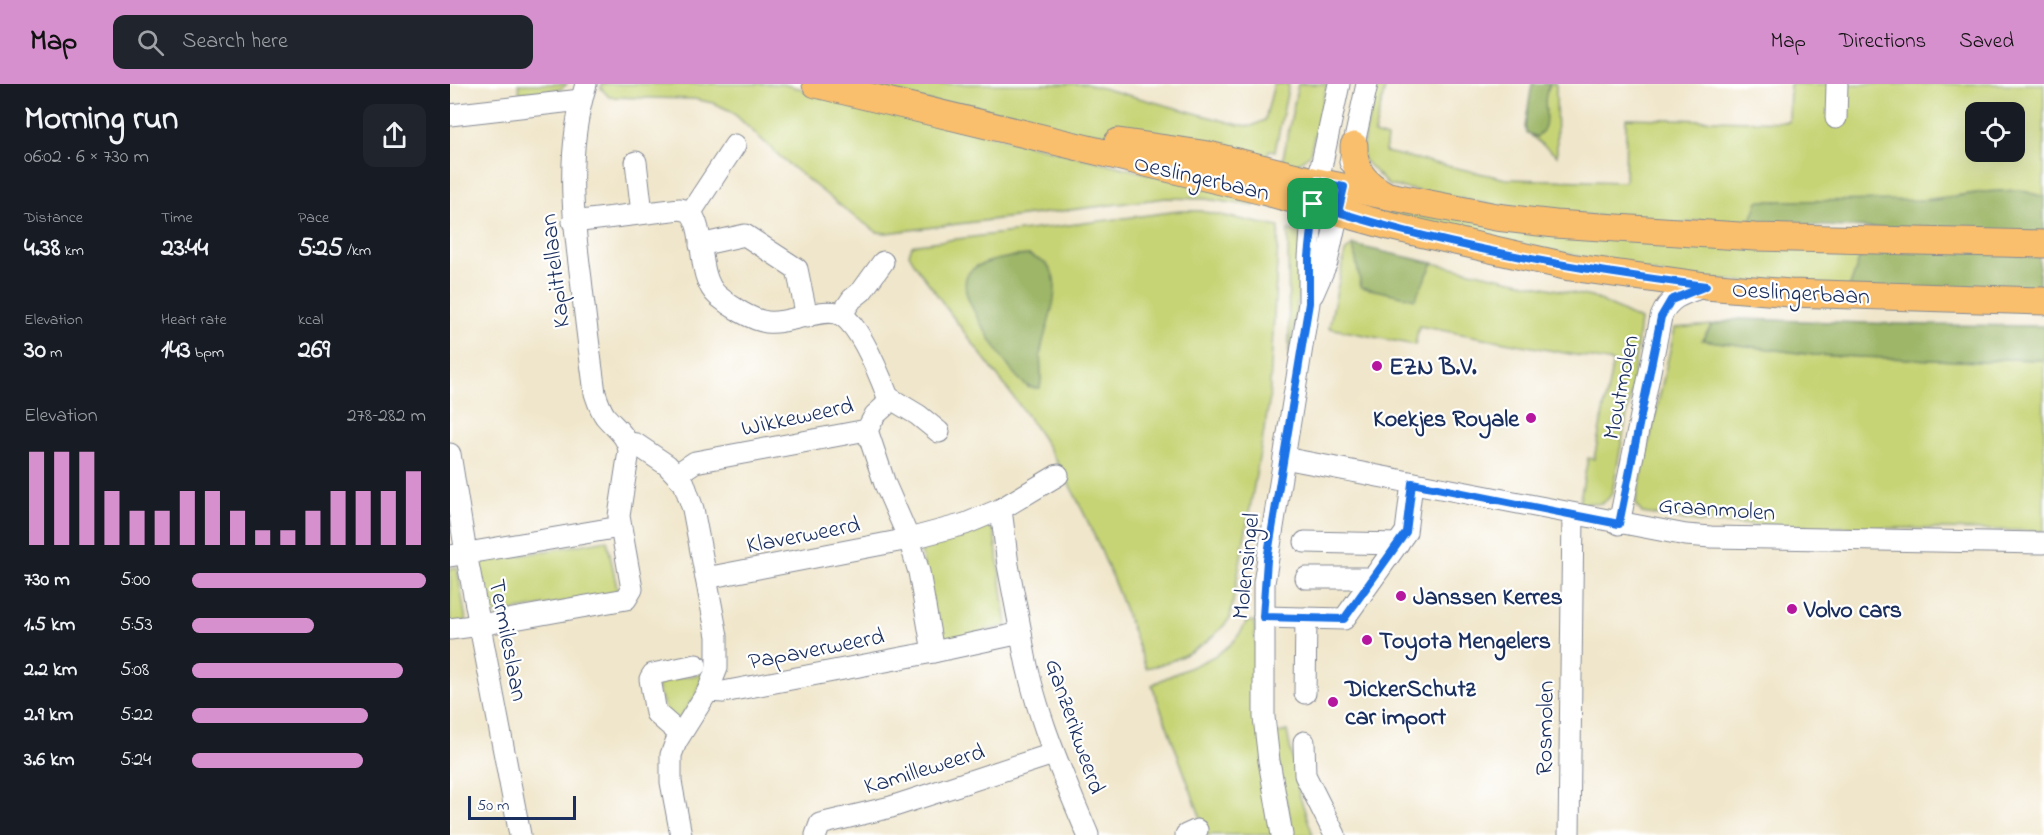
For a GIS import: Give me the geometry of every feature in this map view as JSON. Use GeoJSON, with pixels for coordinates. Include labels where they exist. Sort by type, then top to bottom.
{"type":"FeatureCollection","features":[{"type":"Feature","properties":{"kind":"main road","name":"Oeslingerbaan"},"geometry":{"type":"LineString","coordinates":[[816,84],[1036,137],[1328,196],[1430,236],[1570,267],[1706,286],[1790,293],[2044,301]]}},
{"type":"Feature","properties":{"kind":"main road"},"geometry":{"type":"LineString","coordinates":[[1354,146],[1355,164],[1364,180],[1388,196]]}},
{"type":"Feature","properties":{"kind":"main road","name":"Oeslingerbaan"},"geometry":{"type":"LineString","coordinates":[[1328,196],[1388,196],[1496,217],[1555,224],[1755,237],[2044,244]]}},
{"type":"Feature","properties":{"kind":"street"},"geometry":{"type":"LineString","coordinates":[[1328,196],[1339,84]]}},
{"type":"Feature","properties":{"kind":"street"},"geometry":{"type":"LineString","coordinates":[[1328,196],[1354,146],[1367,84]]}},
{"type":"Feature","properties":{"kind":"street"},"geometry":{"type":"LineString","coordinates":[[1836,118],[1837,84]]}},
{"type":"Feature","properties":{"kind":"street"},"geometry":{"type":"LineString","coordinates":[[450,115],[583,92]]}},
{"type":"Feature","properties":{"kind":"street","name":"Kapittellaan"},"geometry":{"type":"LineString","coordinates":[[583,92],[571,171],[573,222],[595,393],[604,415],[628,443],[636,444],[677,474],[684,483],[691,503],[717,636],[717,668],[708,691],[680,734],[671,755],[670,768],[681,835]]}},
{"type":"Feature","properties":{"kind":"street"},"geometry":{"type":"LineString","coordinates":[[691,212],[735,145]]}},
{"type":"Feature","properties":{"kind":"street"},"geometry":{"type":"LineString","coordinates":[[636,162],[642,213]]}},
{"type":"Feature","properties":{"kind":"street","name":"Molensingel"},"geometry":{"type":"LineString","coordinates":[[1282,835],[1263,717],[1263,617],[1267,560],[1309,303],[1309,257],[1328,196]]}},
{"type":"Feature","properties":{"kind":"street"},"geometry":{"type":"LineString","coordinates":[[573,222],[680,209],[691,212],[695,220],[708,282],[718,296],[758,320],[781,322],[825,313],[841,315],[849,321],[859,336],[888,397],[918,415],[939,432]]}},
{"type":"Feature","properties":{"kind":"street"},"geometry":{"type":"LineString","coordinates":[[700,245],[745,235],[797,269],[807,317]]}},
{"type":"Feature","properties":{"kind":"street"},"geometry":{"type":"LineString","coordinates":[[841,315],[883,262]]}},
{"type":"Feature","properties":{"kind":"street","name":"Moutmolen"},"geometry":{"type":"LineString","coordinates":[[1619,524],[1661,317],[1671,300],[1706,286]]}},
{"type":"Feature","properties":{"kind":"street","name":"Wikkeweerd"},"geometry":{"type":"LineString","coordinates":[[677,474],[694,462],[867,430],[875,415],[885,406],[888,397]]}},
{"type":"Feature","properties":{"kind":"street"},"geometry":{"type":"LineString","coordinates":[[867,430],[885,484],[909,539],[919,572],[933,652]]}},
{"type":"Feature","properties":{"kind":"street"},"geometry":{"type":"LineString","coordinates":[[450,628],[480,625],[626,599],[632,589],[620,527],[619,507],[628,460],[628,443]]}},
{"type":"Feature","properties":{"kind":"street","name":"Graanmolen"},"geometry":{"type":"LineString","coordinates":[[1284,458],[1619,524],[1686,535],[2044,543]]}},
{"type":"Feature","properties":{"kind":"street","name":"Termileslaan"},"geometry":{"type":"LineString","coordinates":[[450,459],[458,554],[480,625],[520,835]]}},
{"type":"Feature","properties":{"kind":"street","name":"Klaverweerd"},"geometry":{"type":"LineString","coordinates":[[706,579],[909,539],[965,524],[1001,509],[1058,475]]}},
{"type":"Feature","properties":{"kind":"street"},"geometry":{"type":"LineString","coordinates":[[1263,617],[1344,619],[1406,532],[1412,483]]}},
{"type":"Feature","properties":{"kind":"street","name":"Ganzerikweerd"},"geometry":{"type":"LineString","coordinates":[[1001,509],[1008,566],[1026,668],[1053,754],[1088,835]]}},
{"type":"Feature","properties":{"kind":"street","name":"Rosmolen"},"geometry":{"type":"LineString","coordinates":[[1569,835],[1573,514]]}},
{"type":"Feature","properties":{"kind":"street"},"geometry":{"type":"LineString","coordinates":[[458,554],[620,527]]}},
{"type":"Feature","properties":{"kind":"street"},"geometry":{"type":"LineString","coordinates":[[1305,542],[1398,544]]}},
{"type":"Feature","properties":{"kind":"street"},"geometry":{"type":"LineString","coordinates":[[1306,578],[1373,578]]}},
{"type":"Feature","properties":{"kind":"street"},"geometry":{"type":"LineString","coordinates":[[1305,693],[1306,618]]}},
{"type":"Feature","properties":{"kind":"street","name":"Papaverweerd"},"geometry":{"type":"LineString","coordinates":[[708,691],[723,692],[1021,633]]}},
{"type":"Feature","properties":{"kind":"street"},"geometry":{"type":"LineString","coordinates":[[680,734],[656,713],[650,679],[653,674],[696,665]]}},
{"type":"Feature","properties":{"kind":"street"},"geometry":{"type":"LineString","coordinates":[[1304,742],[1305,774],[1335,835]]}},
{"type":"Feature","properties":{"kind":"street","name":"Kamilleweerd"},"geometry":{"type":"LineString","coordinates":[[816,835],[820,824],[891,807],[1053,754]]}},
{"type":"Feature","properties":{"kind":"green space"},"geometry":{"type":"Polygon","coordinates":[[[518,84],[567,84],[561,89],[520,93],[518,84]]]}},
{"type":"Feature","properties":{"kind":"green space"},"geometry":{"type":"Polygon","coordinates":[[[602,84],[782,84],[1255,200],[1254,206],[1205,199],[1166,198],[886,233],[877,232],[788,164],[731,111],[713,103],[694,99],[609,97],[601,88],[602,84]]]}},
{"type":"Feature","properties":{"kind":"green space"},"geometry":{"type":"Polygon","coordinates":[[[848,84],[1087,84],[1239,125],[1252,126],[1265,120],[1274,84],[1289,84],[1275,151],[1269,150],[1265,164],[1130,136],[1066,131],[848,84]]]}},
{"type":"Feature","properties":{"kind":"green space"},"geometry":{"type":"Polygon","coordinates":[[[1298,84],[1327,84],[1310,154],[1299,163],[1281,168],[1298,84]]]}},
{"type":"Feature","properties":{"kind":"green space"},"geometry":{"type":"Polygon","coordinates":[[[1377,84],[1386,84],[1374,134],[1387,138],[1385,152],[1506,179],[1625,182],[1626,118],[1789,122],[1790,84],[2044,84],[2044,197],[2020,190],[1983,192],[1750,223],[1700,220],[1679,225],[1494,205],[1388,185],[1363,159],[1362,148],[1377,84]]]}},
{"type":"Feature","properties":{"kind":"green space"},"geometry":{"type":"Polygon","coordinates":[[[1532,84],[1550,84],[1545,99],[1545,126],[1537,137],[1527,133],[1525,127],[1532,84]]]}},
{"type":"Feature","properties":{"kind":"green space"},"geometry":{"type":"Polygon","coordinates":[[[1550,84],[1556,84],[1557,156],[1531,136],[1537,137],[1546,110],[1544,97],[1550,84]]]}},
{"type":"Feature","properties":{"kind":"green space"},"geometry":{"type":"Polygon","coordinates":[[[2020,190],[2044,197],[2044,235],[1750,223],[1758,201],[1933,200],[1983,192],[2020,190]]]}},
{"type":"Feature","properties":{"kind":"green space"},"geometry":{"type":"Polygon","coordinates":[[[1356,202],[1863,248],[1849,289],[1676,277],[1354,209],[1356,202]]]}},
{"type":"Feature","properties":{"kind":"green space"},"geometry":{"type":"Polygon","coordinates":[[[1180,211],[1200,211],[1279,227],[1269,403],[1230,618],[1204,644],[1170,661],[1146,668],[1110,572],[1066,478],[1030,420],[916,266],[909,254],[912,246],[1180,211]],[[1029,255],[1014,256],[976,266],[1009,367],[1029,388],[1041,380],[1040,357],[1044,335],[1029,255]]]}},
{"type":"Feature","properties":{"kind":"green space"},"geometry":{"type":"Polygon","coordinates":[[[1288,230],[1300,232],[1302,271],[1289,359],[1288,230]]]}},
{"type":"Feature","properties":{"kind":"green space"},"geometry":{"type":"Polygon","coordinates":[[[1353,245],[1362,287],[1415,298],[1433,263],[1595,298],[1640,320],[1632,389],[1612,493],[1605,502],[1587,503],[1587,506],[1579,504],[1588,458],[1594,459],[1613,362],[1419,326],[1415,345],[1329,328],[1345,252],[1353,245]]]}},
{"type":"Feature","properties":{"kind":"green space"},"geometry":{"type":"Polygon","coordinates":[[[1353,245],[1433,263],[1415,299],[1361,287],[1353,245]]]}},
{"type":"Feature","properties":{"kind":"green space"},"geometry":{"type":"Polygon","coordinates":[[[1863,248],[2039,254],[2039,292],[1849,289],[1863,248]]]}},
{"type":"Feature","properties":{"kind":"green space"},"geometry":{"type":"Polygon","coordinates":[[[1029,255],[1046,264],[1055,282],[1053,305],[1041,350],[1040,388],[1026,385],[1001,356],[975,313],[965,285],[966,278],[972,269],[996,260],[1029,255]]]}},
{"type":"Feature","properties":{"kind":"green space"},"geometry":{"type":"Polygon","coordinates":[[[1739,319],[2044,326],[2044,360],[2004,359],[1984,362],[1814,355],[1702,340],[1712,325],[1739,319]]]}},
{"type":"Feature","properties":{"kind":"green space"},"geometry":{"type":"Polygon","coordinates":[[[1712,325],[1702,340],[1814,355],[1984,362],[2004,359],[2044,360],[2044,531],[1787,526],[1698,522],[1642,513],[1636,500],[1675,328],[1712,325]]]}},
{"type":"Feature","properties":{"kind":"green space"},"geometry":{"type":"Polygon","coordinates":[[[986,525],[990,526],[994,532],[1007,626],[937,642],[920,544],[986,525]]]}},
{"type":"Feature","properties":{"kind":"green space"},"geometry":{"type":"Polygon","coordinates":[[[607,540],[618,593],[487,615],[477,563],[607,540]]]}},
{"type":"Feature","properties":{"kind":"green space"},"geometry":{"type":"Polygon","coordinates":[[[457,567],[466,621],[450,624],[450,568],[457,567]]]}},
{"type":"Feature","properties":{"kind":"green space"},"geometry":{"type":"Polygon","coordinates":[[[1254,621],[1273,835],[1207,835],[1152,685],[1218,654],[1239,635],[1246,622],[1254,621]]]}},
{"type":"Feature","properties":{"kind":"green space"},"geometry":{"type":"Polygon","coordinates":[[[704,674],[696,696],[679,719],[669,718],[657,687],[659,681],[704,674]]]}},
{"type":"Feature","properties":{"kind":"green space"},"geometry":{"type":"Polygon","coordinates":[[[1287,731],[1299,794],[1313,835],[1294,835],[1284,794],[1275,739],[1279,733],[1287,731]]]}},
{"type":"Feature","properties":{"kind":"place","name":"EZN B.V."},"geometry":{"type":"Point","coordinates":[1377,366]}},
{"type":"Feature","properties":{"kind":"place","name":"Koekjes Royale"},"geometry":{"type":"Point","coordinates":[1531,418]}},
{"type":"Feature","properties":{"kind":"place","name":"Janssen Kerres"},"geometry":{"type":"Point","coordinates":[1401,596]}},
{"type":"Feature","properties":{"kind":"place","name":"Volvo cars"},"geometry":{"type":"Point","coordinates":[1792,609]}},
{"type":"Feature","properties":{"kind":"place","name":"Toyota Mengelers"},"geometry":{"type":"Point","coordinates":[1367,640]}},
{"type":"Feature","properties":{"kind":"place","name":"DickerSchutz car import"},"geometry":{"type":"Point","coordinates":[1333,702]}},
{"type":"Feature","properties":{"kind":"route"},"geometry":{"type":"LineString","coordinates":[[1317,182],[1344,187],[1338,212],[1362,219],[1440,239],[1570,267],[1706,286],[1671,300],[1661,317],[1654,342],[1619,524],[1412,483],[1406,532],[1344,619],[1263,617],[1267,560],[1302,358],[1309,303],[1309,257],[1313,204],[1317,182]]}}]}
